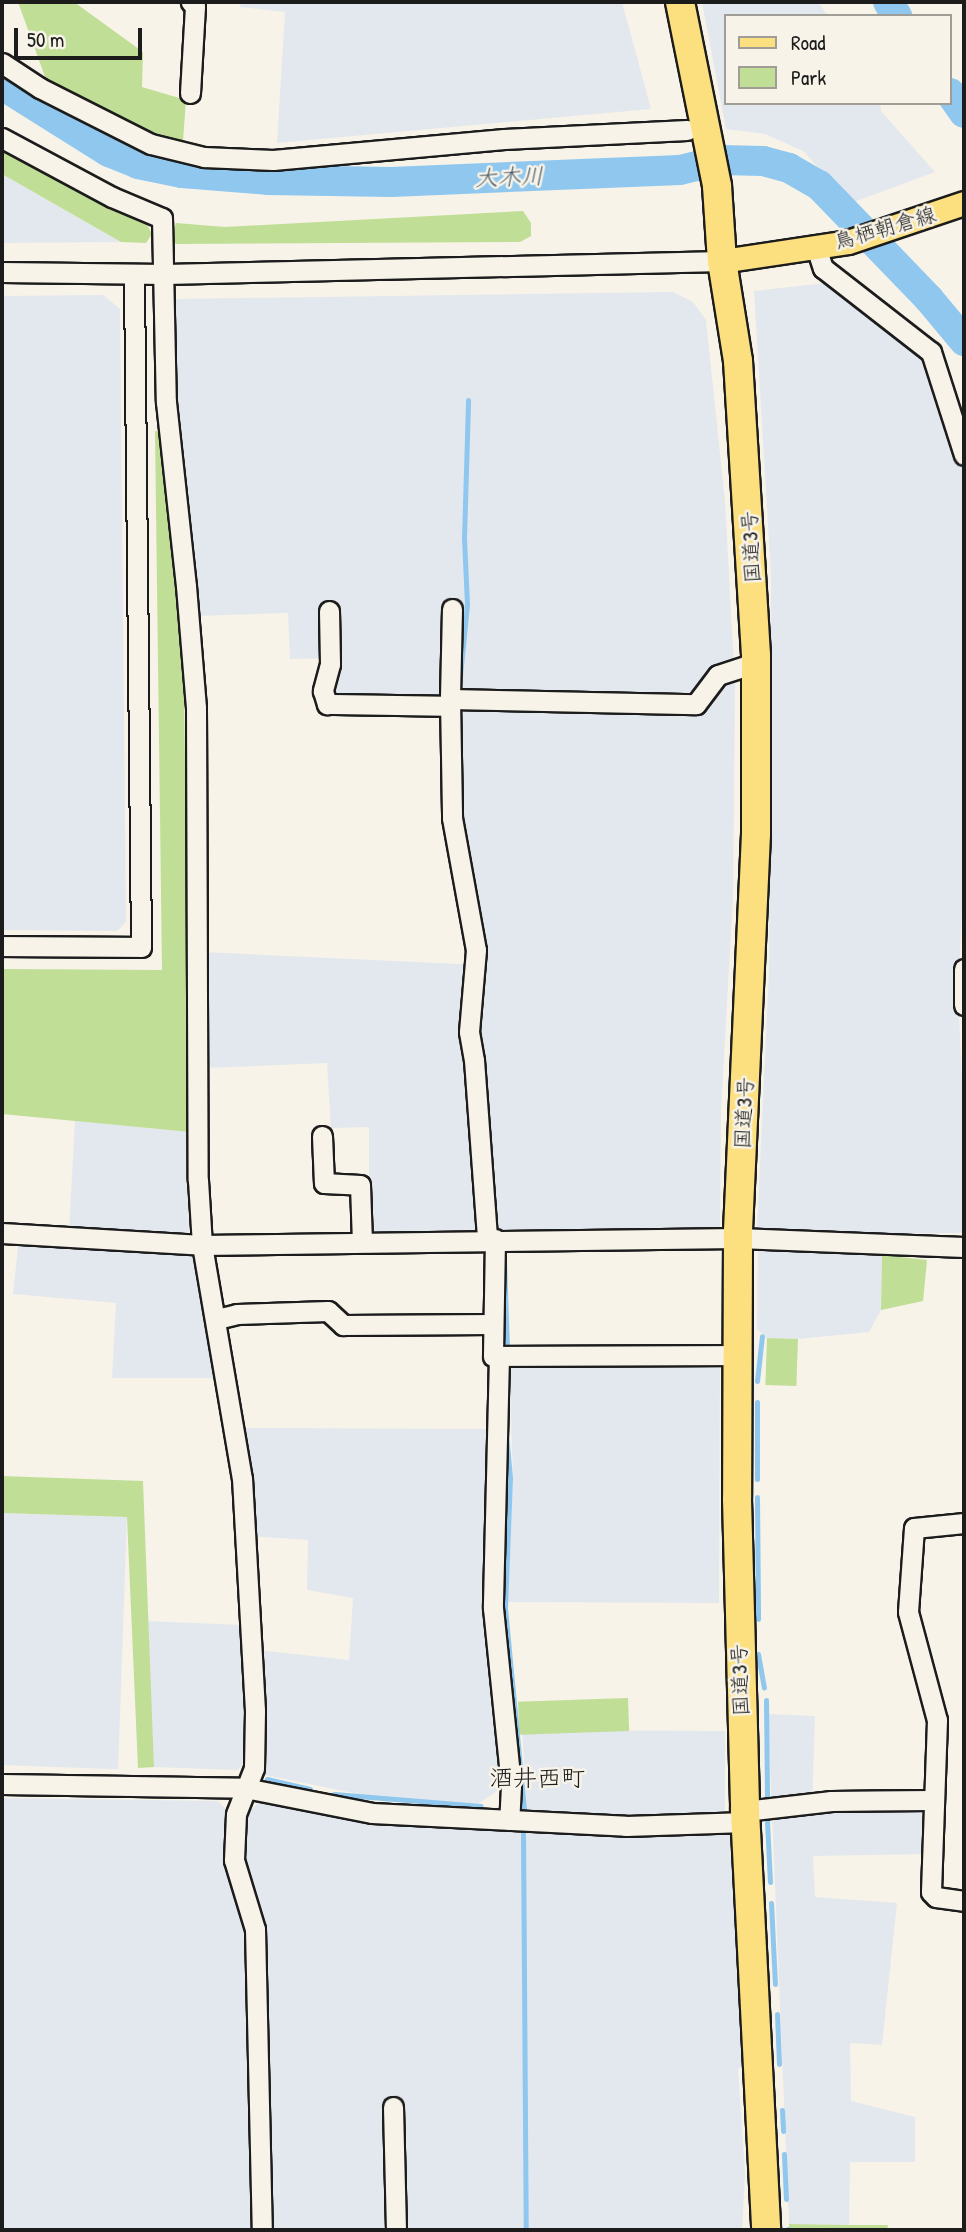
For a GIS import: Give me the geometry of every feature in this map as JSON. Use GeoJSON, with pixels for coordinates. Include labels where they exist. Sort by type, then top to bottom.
{"type":"FeatureCollection","features":[{"type":"Feature","properties":{"kind":"highway","name":"国道3号"},"geometry":{"type":"LineString","coordinates":[[680,2],[696,129],[717,186],[722,261],[738,361],[757,663],[756,834],[738,1238],[738,1611],[745,1816],[766,2230]]}},
{"type":"Feature","properties":{"kind":"main road","name":"鳥栖朝倉線"},"geometry":{"type":"LineString","coordinates":[[722,261],[849,242],[960,206]]}},
{"type":"Feature","properties":{"kind":"street"},"geometry":{"type":"LineString","coordinates":[[190,93],[195,6],[191,2]]}},
{"type":"Feature","properties":{"kind":"street"},"geometry":{"type":"LineString","coordinates":[[2,63],[40,88],[151,144],[204,157],[273,160],[504,139],[696,129]]}},
{"type":"Feature","properties":{"kind":"street"},"geometry":{"type":"LineString","coordinates":[[2,138],[100,191],[162,218],[166,402],[196,708],[198,1168],[202,1245],[217,1319],[242,1478],[255,1711],[254,1768],[236,1814],[234,1860],[255,1929],[262,2230]]}},
{"type":"Feature","properties":{"kind":"street"},"geometry":{"type":"LineString","coordinates":[[816,247],[823,268],[931,352],[964,455]]}},
{"type":"Feature","properties":{"kind":"street"},"geometry":{"type":"LineString","coordinates":[[2,272],[165,274],[722,261]]}},
{"type":"Feature","properties":{"kind":"street"},"geometry":{"type":"LineString","coordinates":[[2,946],[141,947],[134,274]]}},
{"type":"Feature","properties":{"kind":"street"},"geometry":{"type":"LineString","coordinates":[[452,609],[452,818],[476,950],[469,1032],[491,1239],[494,1356],[737,1355]]}},
{"type":"Feature","properties":{"kind":"street"},"geometry":{"type":"LineString","coordinates":[[329,611],[330,664],[323,691],[327,704],[696,704],[718,675],[757,663]]}},
{"type":"Feature","properties":{"kind":"street"},"geometry":{"type":"LineString","coordinates":[[964,969],[964,1005]]}},
{"type":"Feature","properties":{"kind":"street"},"geometry":{"type":"LineString","coordinates":[[322,1136],[324,1183],[360,1185],[362,1241]]}},
{"type":"Feature","properties":{"kind":"street"},"geometry":{"type":"LineString","coordinates":[[2,1233],[202,1245],[491,1239],[738,1238],[964,1247]]}},
{"type":"Feature","properties":{"kind":"street"},"geometry":{"type":"LineString","coordinates":[[217,1319],[237,1314],[328,1311],[343,1325],[494,1324]]}},
{"type":"Feature","properties":{"kind":"street"},"geometry":{"type":"LineString","coordinates":[[499,1356],[494,1608],[510,1774],[509,1820]]}},
{"type":"Feature","properties":{"kind":"street"},"geometry":{"type":"LineString","coordinates":[[964,1523],[914,1528],[908,1612],[937,1720],[932,1800],[931,1892],[936,1898],[964,1901]]}},
{"type":"Feature","properties":{"kind":"street"},"geometry":{"type":"LineString","coordinates":[[2,1784],[245,1788],[372,1813],[626,1826],[745,1816],[831,1801],[932,1800]]}},
{"type":"Feature","properties":{"kind":"street"},"geometry":{"type":"LineString","coordinates":[[393,2107],[396,2230]]}},
{"type":"Feature","properties":{"kind":"shaded area"},"geometry":{"type":"Polygon","coordinates":[[[241,2],[622,2],[651,109],[277,143],[285,12],[240,7],[241,2]]]}},
{"type":"Feature","properties":{"kind":"shaded area"},"geometry":{"type":"Polygon","coordinates":[[[702,2],[818,2],[827,14],[724,14],[724,105],[880,105],[881,111],[935,172],[851,203],[803,151],[765,134],[726,129],[702,2]]]}},
{"type":"Feature","properties":{"kind":"shaded area"},"geometry":{"type":"Polygon","coordinates":[[[2,174],[121,242],[2,243],[2,174]]]}},
{"type":"Feature","properties":{"kind":"shaded area"},"geometry":{"type":"Polygon","coordinates":[[[827,283],[928,360],[964,469],[964,869],[958,992],[964,1126],[964,1233],[766,1234],[757,1229],[769,971],[771,575],[754,291],[827,283]]]}},
{"type":"Feature","properties":{"kind":"shaded area"},"geometry":{"type":"Polygon","coordinates":[[[673,292],[693,302],[706,320],[725,501],[735,686],[733,897],[721,1111],[720,1233],[593,1230],[374,1234],[369,1177],[369,1127],[331,1128],[327,1063],[204,1068],[203,952],[480,965],[461,822],[458,709],[338,700],[329,684],[340,658],[290,659],[288,613],[196,616],[178,434],[175,299],[673,292]]]}},
{"type":"Feature","properties":{"kind":"shaded area"},"geometry":{"type":"Polygon","coordinates":[[[103,295],[120,309],[126,922],[117,931],[2,930],[2,296],[103,295]]]}},
{"type":"Feature","properties":{"kind":"shaded area"},"geometry":{"type":"Polygon","coordinates":[[[75,1121],[190,1132],[187,1168],[189,1232],[219,1378],[112,1378],[116,1303],[13,1294],[19,1238],[69,1231],[75,1121]]]}},
{"type":"Feature","properties":{"kind":"shaded area"},"geometry":{"type":"Polygon","coordinates":[[[758,1245],[882,1255],[881,1310],[869,1332],[798,1339],[767,1338],[757,1329],[758,1245]]]}},
{"type":"Feature","properties":{"kind":"shaded area"},"geometry":{"type":"Polygon","coordinates":[[[720,1360],[719,1603],[508,1602],[513,1476],[509,1363],[720,1360]]]}},
{"type":"Feature","properties":{"kind":"shaded area"},"geometry":{"type":"Polygon","coordinates":[[[243,1428],[492,1429],[495,1677],[500,1789],[478,1804],[378,1798],[260,1774],[257,1650],[349,1660],[353,1598],[307,1590],[308,1540],[252,1536],[243,1428]]]}},
{"type":"Feature","properties":{"kind":"shaded area"},"geometry":{"type":"Polygon","coordinates":[[[2,1513],[127,1517],[118,1769],[2,1765],[2,1513]]]}},
{"type":"Feature","properties":{"kind":"shaded area"},"geometry":{"type":"Polygon","coordinates":[[[147,1621],[241,1625],[247,1708],[247,1761],[237,1770],[154,1767],[147,1621]]]}},
{"type":"Feature","properties":{"kind":"shaded area"},"geometry":{"type":"Polygon","coordinates":[[[768,1714],[815,1716],[812,1812],[926,1807],[928,1854],[813,1856],[815,1897],[897,1903],[882,2045],[850,2043],[851,2101],[915,2117],[915,2162],[850,2162],[849,2225],[789,2224],[768,1714]]]}},
{"type":"Feature","properties":{"kind":"shaded area"},"geometry":{"type":"Polygon","coordinates":[[[522,1730],[725,1731],[725,1816],[625,1820],[527,1810],[522,1730]]]}},
{"type":"Feature","properties":{"kind":"shaded area"},"geometry":{"type":"Polygon","coordinates":[[[2,1798],[218,1801],[228,1812],[249,1929],[254,2230],[2,2230],[2,1798]]]}},
{"type":"Feature","properties":{"kind":"shaded area"},"geometry":{"type":"Polygon","coordinates":[[[260,1801],[389,1822],[731,1832],[743,2066],[738,2069],[745,2173],[742,2230],[268,2230],[241,1863],[244,1817],[260,1801]]]}},
{"type":"Feature","properties":{"kind":"green space"},"geometry":{"type":"Polygon","coordinates":[[[18,2],[74,2],[143,52],[142,87],[186,100],[183,141],[126,124],[49,88],[18,2]]]}},
{"type":"Feature","properties":{"kind":"green space"},"geometry":{"type":"Polygon","coordinates":[[[2,147],[145,221],[152,234],[146,243],[121,242],[2,174],[2,147]]]}},
{"type":"Feature","properties":{"kind":"green space"},"geometry":{"type":"Polygon","coordinates":[[[523,211],[531,223],[531,236],[520,242],[176,244],[171,237],[176,223],[225,227],[523,211]]]}},
{"type":"Feature","properties":{"kind":"green space"},"geometry":{"type":"Polygon","coordinates":[[[155,431],[161,432],[184,690],[190,1132],[2,1114],[2,969],[162,970],[155,431]]]}},
{"type":"Feature","properties":{"kind":"green space"},"geometry":{"type":"Polygon","coordinates":[[[882,1255],[927,1260],[923,1301],[881,1310],[882,1255]]]}},
{"type":"Feature","properties":{"kind":"green space"},"geometry":{"type":"Polygon","coordinates":[[[767,1338],[798,1339],[796,1386],[765,1385],[767,1338]]]}},
{"type":"Feature","properties":{"kind":"green space"},"geometry":{"type":"Polygon","coordinates":[[[2,1476],[143,1481],[154,1767],[138,1768],[127,1517],[2,1513],[2,1476]]]}},
{"type":"Feature","properties":{"kind":"green space"},"geometry":{"type":"Polygon","coordinates":[[[628,1698],[629,1731],[519,1735],[518,1702],[628,1698]]]}},
{"type":"Feature","properties":{"kind":"green space"},"geometry":{"type":"Polygon","coordinates":[[[789,2224],[888,2225],[887,2230],[789,2230],[789,2224]]]}},
{"type":"Feature","properties":{"kind":"waterway"},"geometry":{"type":"LineString","coordinates":[[888,2],[896,14]]}},
{"type":"Feature","properties":{"kind":"waterway","name":"大木川"},"geometry":{"type":"LineString","coordinates":[[2,85],[109,152],[138,164],[182,173],[269,180],[391,182],[680,170],[721,160],[763,161],[789,168],[819,185],[929,299],[964,341]]}},
{"type":"Feature","properties":{"kind":"waterway"},"geometry":{"type":"LineString","coordinates":[[952,96],[964,113]]}},
{"type":"Feature","properties":{"kind":"waterway"},"geometry":{"type":"LineString","coordinates":[[460,676],[467,604],[464,538],[468,400]]}},
{"type":"Feature","properties":{"kind":"waterway"},"geometry":{"type":"LineString","coordinates":[[504,1262],[507,1346]]}},
{"type":"Feature","properties":{"kind":"waterway"},"geometry":{"type":"LineString","coordinates":[[757,1381],[762,1336]]}},
{"type":"Feature","properties":{"kind":"waterway"},"geometry":{"type":"LineString","coordinates":[[757,1402],[757,1479]]}},
{"type":"Feature","properties":{"kind":"waterway"},"geometry":{"type":"LineString","coordinates":[[506,1433],[510,1478],[505,1608],[524,1809]]}},
{"type":"Feature","properties":{"kind":"waterway"},"geometry":{"type":"LineString","coordinates":[[757,1497],[758,1619]]}},
{"type":"Feature","properties":{"kind":"waterway"},"geometry":{"type":"LineString","coordinates":[[758,1654],[764,1687]]}},
{"type":"Feature","properties":{"kind":"waterway"},"geometry":{"type":"LineString","coordinates":[[766,1700],[767,1797]]}},
{"type":"Feature","properties":{"kind":"waterway"},"geometry":{"type":"LineString","coordinates":[[267,1779],[310,1789]]}},
{"type":"Feature","properties":{"kind":"waterway"},"geometry":{"type":"LineString","coordinates":[[334,1794],[481,1806]]}},
{"type":"Feature","properties":{"kind":"waterway"},"geometry":{"type":"LineString","coordinates":[[767,1821],[770,1882]]}},
{"type":"Feature","properties":{"kind":"waterway"},"geometry":{"type":"LineString","coordinates":[[523,1834],[526,2230]]}},
{"type":"Feature","properties":{"kind":"waterway"},"geometry":{"type":"LineString","coordinates":[[771,1903],[775,1984]]}},
{"type":"Feature","properties":{"kind":"waterway"},"geometry":{"type":"LineString","coordinates":[[777,2014],[779,2064]]}},
{"type":"Feature","properties":{"kind":"waterway"},"geometry":{"type":"LineString","coordinates":[[782,2110],[783,2131]]}},
{"type":"Feature","properties":{"kind":"waterway"},"geometry":{"type":"LineString","coordinates":[[784,2154],[786,2199]]}},
{"type":"Feature","properties":{"kind":"district","name":"酒井西町"},"geometry":{"type":"Point","coordinates":[537,1778]}}]}
